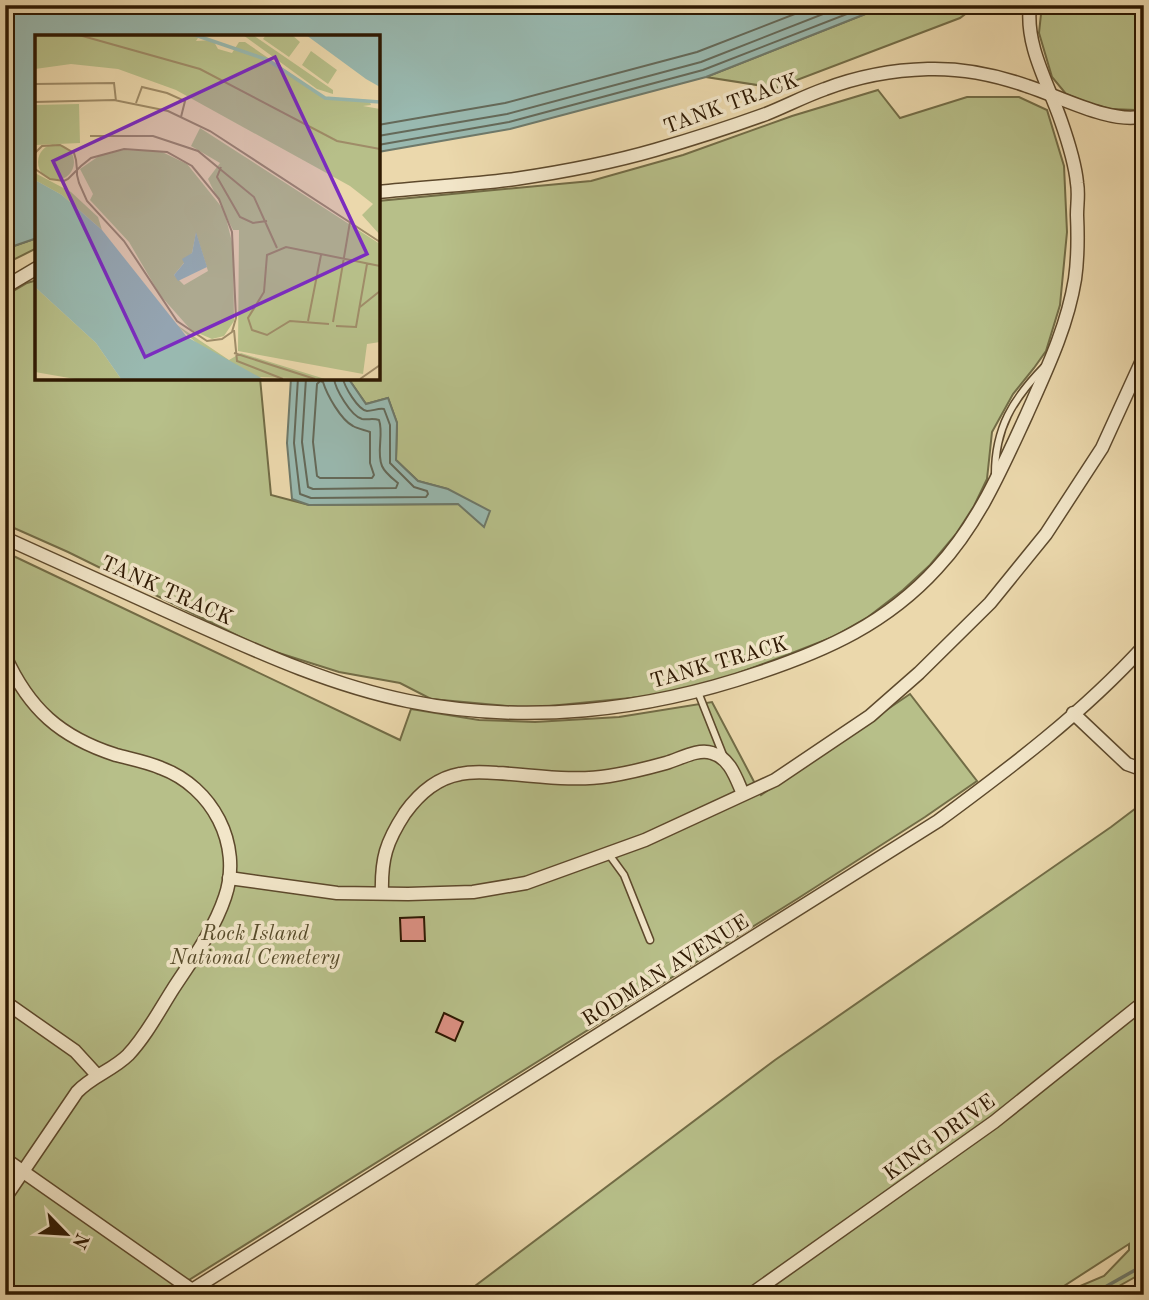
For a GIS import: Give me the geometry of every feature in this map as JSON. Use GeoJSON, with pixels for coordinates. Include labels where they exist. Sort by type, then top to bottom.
{"type":"FeatureCollection","features":[{"type":"Feature","properties":{"kind":"street","name":"TANK TRACK"},"geometry":{"type":"LineString","coordinates":[[5,538],[292,666],[359,689],[445,708],[542,713],[647,703],[732,682],[813,654],[872,624],[899,604],[937,568],[968,530],[996,481],[1051,360],[1067,317],[1079,244],[1078,186],[1072,157],[1029,33],[1030,5]]}},
{"type":"Feature","properties":{"kind":"street","name":"TANK TRACK"},"geometry":{"type":"LineString","coordinates":[[380,192],[516,179],[606,163],[699,137],[768,113],[826,88],[883,72],[930,69],[987,74],[1103,114],[1123,118],[1144,116]]}},
{"type":"Feature","properties":{"kind":"street"},"geometry":{"type":"LineString","coordinates":[[5,287],[35,269]]}},
{"type":"Feature","properties":{"kind":"street"},"geometry":{"type":"LineString","coordinates":[[229,878],[337,893],[446,894],[526,883],[645,840],[775,780],[870,716],[919,673],[990,603],[1046,534],[1102,448],[1144,356]]}},
{"type":"Feature","properties":{"kind":"street","name":"RODMAN AVENUE"},"geometry":{"type":"LineString","coordinates":[[188,1292],[937,821],[1014,764],[1144,646]]}},
{"type":"Feature","properties":{"kind":"street"},"geometry":{"type":"LineString","coordinates":[[5,656],[35,706],[61,729],[91,746],[162,768],[188,781],[198,790],[211,805],[225,832],[229,859],[226,894],[213,925],[143,1034],[121,1061],[86,1082],[77,1092],[5,1198]]}},
{"type":"Feature","properties":{"kind":"street"},"geometry":{"type":"LineString","coordinates":[[1073,713],[1127,764],[1144,768]]}},
{"type":"Feature","properties":{"kind":"street"},"geometry":{"type":"LineString","coordinates":[[382,893],[383,860],[399,822],[420,795],[431,786],[459,774],[477,772],[568,778],[607,776],[703,751],[724,758],[743,794]]}},
{"type":"Feature","properties":{"kind":"street"},"geometry":{"type":"LineString","coordinates":[[5,1002],[75,1051],[97,1075]]}},
{"type":"Feature","properties":{"kind":"street","name":"KING DRIVE"},"geometry":{"type":"LineString","coordinates":[[750,1295],[994,1122],[1144,1002]]}},
{"type":"Feature","properties":{"kind":"street"},"geometry":{"type":"LineString","coordinates":[[5,1159],[188,1292]]}},
{"type":"Feature","properties":{"kind":"lane"},"geometry":{"type":"LineString","coordinates":[[698,692],[724,758]]}},
{"type":"Feature","properties":{"kind":"lane"},"geometry":{"type":"LineString","coordinates":[[608,853],[624,875],[650,940]]}},
{"type":"Feature","properties":{"kind":"green space"},"geometry":{"type":"Polygon","coordinates":[[[888,5],[977,5],[960,18],[776,88],[706,77],[888,5]]]}},
{"type":"Feature","properties":{"kind":"green space"},"geometry":{"type":"Polygon","coordinates":[[[1042,5],[1144,5],[1144,109],[1110,109],[1066,94],[1052,77],[1039,33],[1042,5]]]}},
{"type":"Feature","properties":{"kind":"green space"},"geometry":{"type":"Polygon","coordinates":[[[878,90],[900,118],[967,97],[1019,97],[1047,110],[1064,166],[1067,232],[1060,305],[1046,351],[1013,394],[992,432],[987,479],[974,506],[956,534],[930,565],[868,617],[833,637],[725,678],[661,695],[529,708],[431,699],[400,683],[339,672],[263,648],[5,524],[5,296],[27,283],[35,281],[35,380],[260,380],[271,495],[309,505],[458,504],[448,489],[418,481],[396,460],[397,423],[388,398],[366,404],[349,380],[380,380],[380,201],[591,181],[683,155],[792,116],[878,90]]]}},
{"type":"Feature","properties":{"kind":"green space"},"geometry":{"type":"Polygon","coordinates":[[[35,239],[35,249],[5,264],[5,249],[35,239]]]}},
{"type":"Feature","properties":{"kind":"green space","name":"Rock Island National Cemetery"},"geometry":{"type":"Polygon","coordinates":[[[5,552],[400,740],[411,709],[479,720],[535,722],[619,717],[712,702],[761,795],[910,694],[977,781],[797,899],[165,1295],[5,1295],[5,552]]]}},
{"type":"Feature","properties":{"kind":"green space"},"geometry":{"type":"Polygon","coordinates":[[[1144,802],[1144,1272],[1103,1295],[1059,1295],[1104,1276],[1129,1250],[1129,1244],[1050,1295],[463,1295],[775,1060],[1144,802]]]}},
{"type":"Feature","properties":{"kind":"water"},"geometry":{"type":"Polygon","coordinates":[[[5,5],[888,5],[706,77],[510,129],[380,152],[380,35],[35,35],[35,239],[5,249],[5,5]]]}},
{"type":"Feature","properties":{"kind":"water"},"geometry":{"type":"Polygon","coordinates":[[[291,380],[349,380],[366,404],[388,398],[397,423],[396,460],[418,481],[448,489],[490,511],[484,527],[458,504],[309,505],[292,499],[287,443],[291,380]]]}},
{"type":"Feature","properties":{"kind":"building"},"geometry":{"type":"Polygon","coordinates":[[[424,917],[425,941],[401,941],[400,918],[424,917]]]}},
{"type":"Feature","properties":{"kind":"building"},"geometry":{"type":"Polygon","coordinates":[[[444,1013],[463,1022],[455,1041],[436,1032],[444,1013]]]}},
{"type":"Feature","properties":{"kind":"waterway"},"geometry":{"type":"LineString","coordinates":[[1091,1295],[1144,1265]]}}]}
